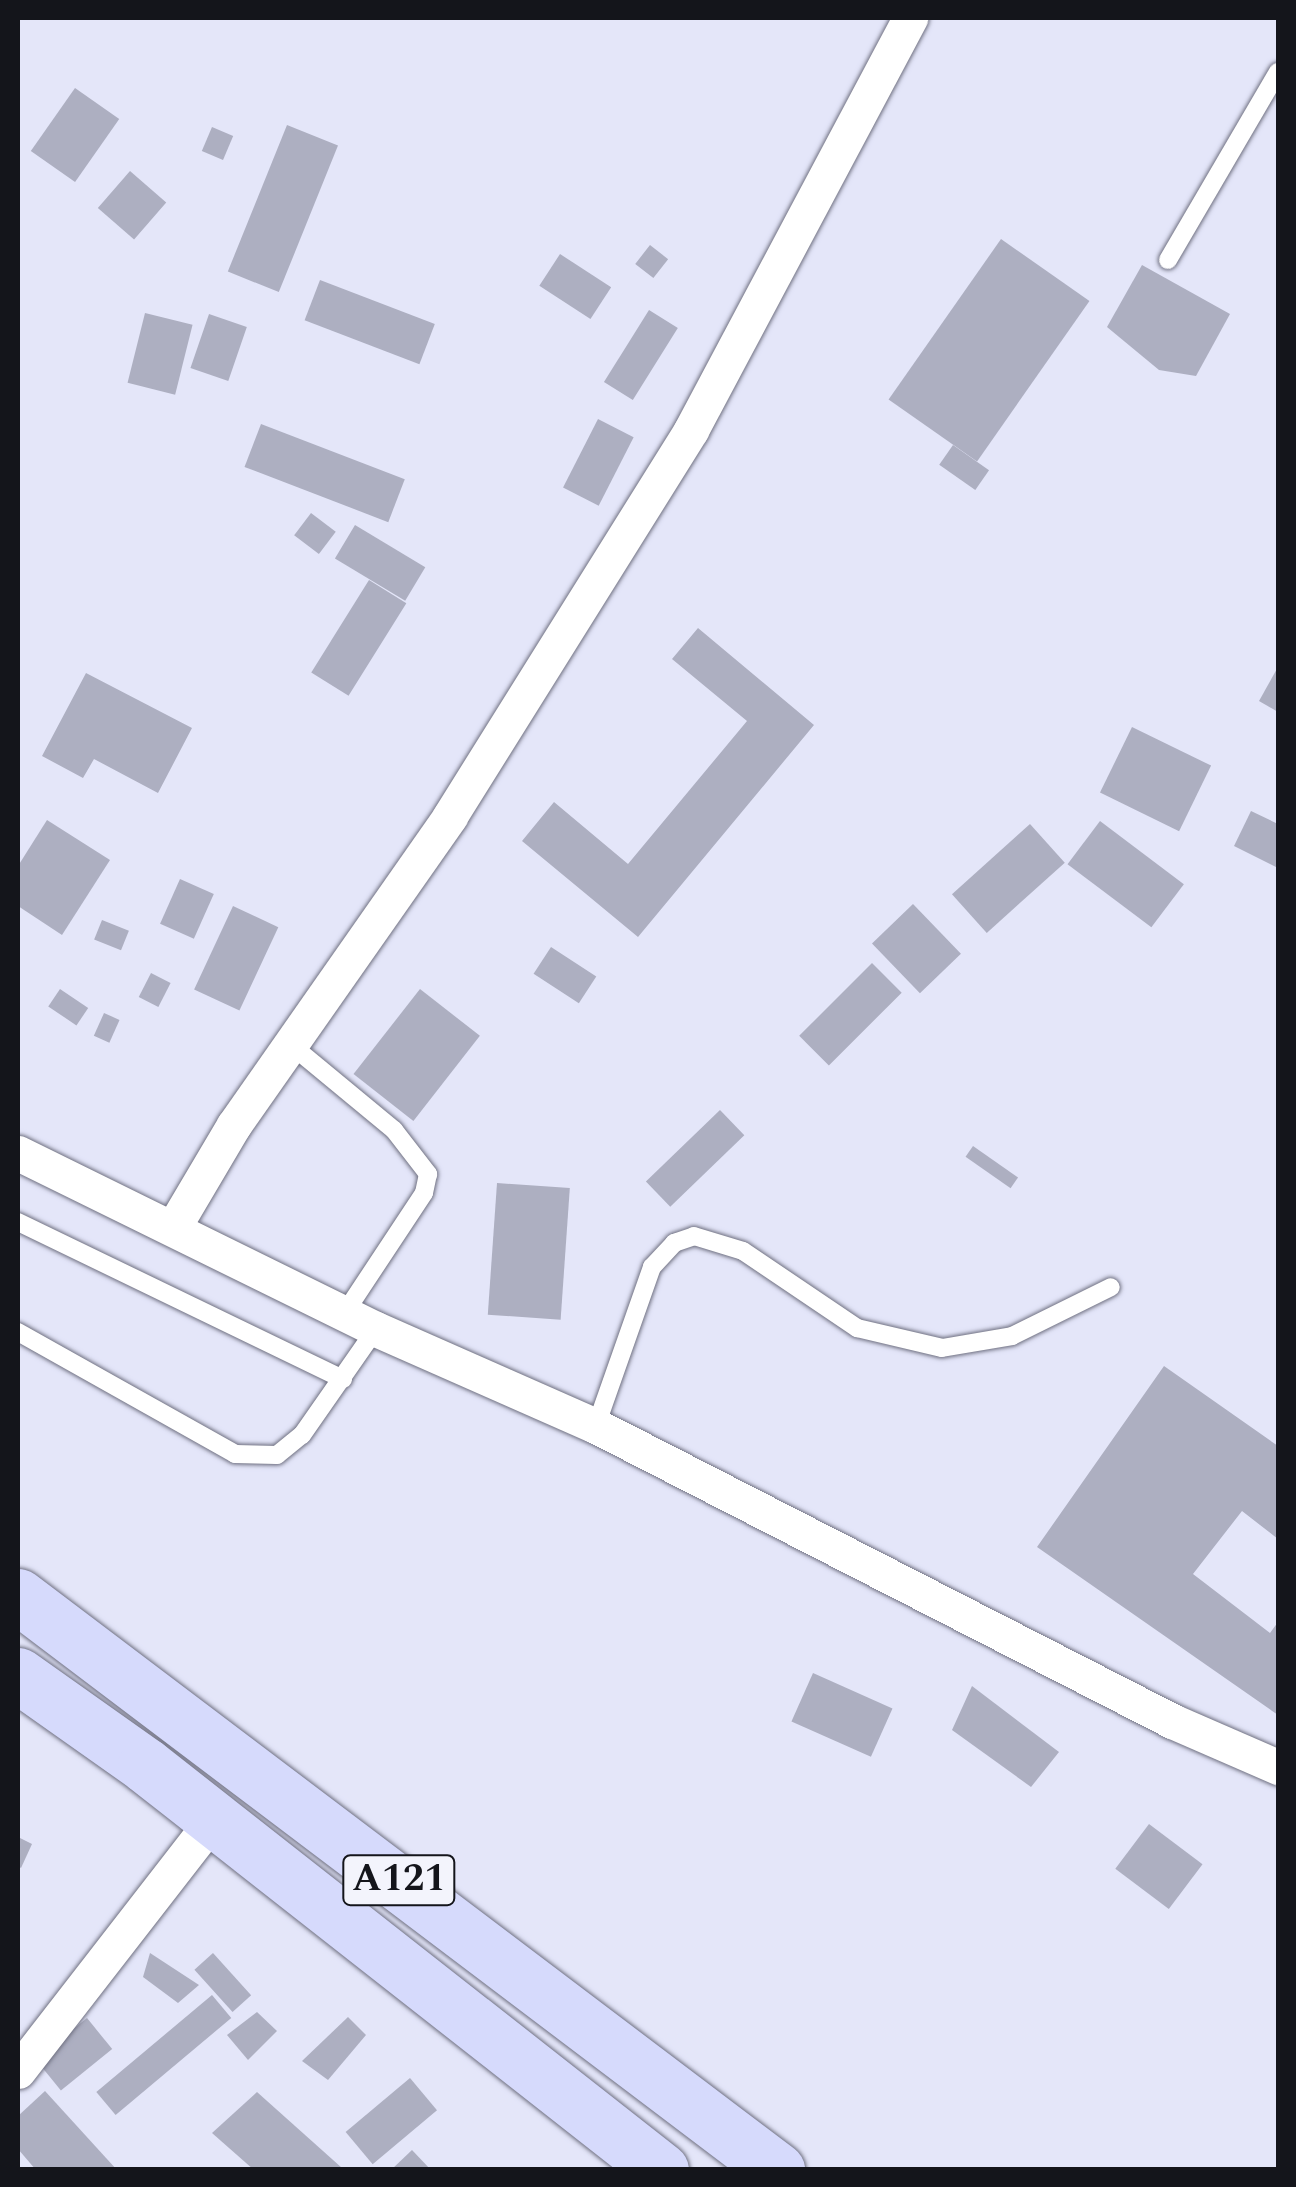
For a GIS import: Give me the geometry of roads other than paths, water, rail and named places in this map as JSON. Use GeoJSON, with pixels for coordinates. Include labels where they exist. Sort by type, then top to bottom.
{"type":"FeatureCollection","features":[{"type":"Feature","properties":{"kind":"highway","name":"A121"},"geometry":{"type":"LineString","coordinates":[[18,1596],[777,2170]]}},
{"type":"Feature","properties":{"kind":"highway","name":"A121"},"geometry":{"type":"LineString","coordinates":[[18,1675],[214,1818],[661,2170]]}},
{"type":"Feature","properties":{"kind":"street"},"geometry":{"type":"LineString","coordinates":[[173,1228],[290,1044],[450,816],[691,430],[910,18]]}},
{"type":"Feature","properties":{"kind":"street"},"geometry":{"type":"LineString","coordinates":[[18,1153],[360,1321],[596,1426],[1172,1720],[1278,1767]]}},
{"type":"Feature","properties":{"kind":"street"},"geometry":{"type":"LineString","coordinates":[[18,2072],[214,1818]]}},
{"type":"Feature","properties":{"kind":"lane"},"geometry":{"type":"LineString","coordinates":[[1168,260],[1278,72]]}},
{"type":"Feature","properties":{"kind":"lane"},"geometry":{"type":"LineString","coordinates":[[18,1332],[235,1454],[277,1455],[302,1435],[343,1379],[360,1321],[424,1193],[428,1174],[394,1130],[290,1044]]}},
{"type":"Feature","properties":{"kind":"lane"},"geometry":{"type":"LineString","coordinates":[[18,1222],[343,1379]]}},
{"type":"Feature","properties":{"kind":"lane"},"geometry":{"type":"LineString","coordinates":[[596,1426],[652,1267],[674,1244],[694,1236],[743,1251],[857,1328],[942,1348],[1012,1336],[1111,1287]]}}]}
